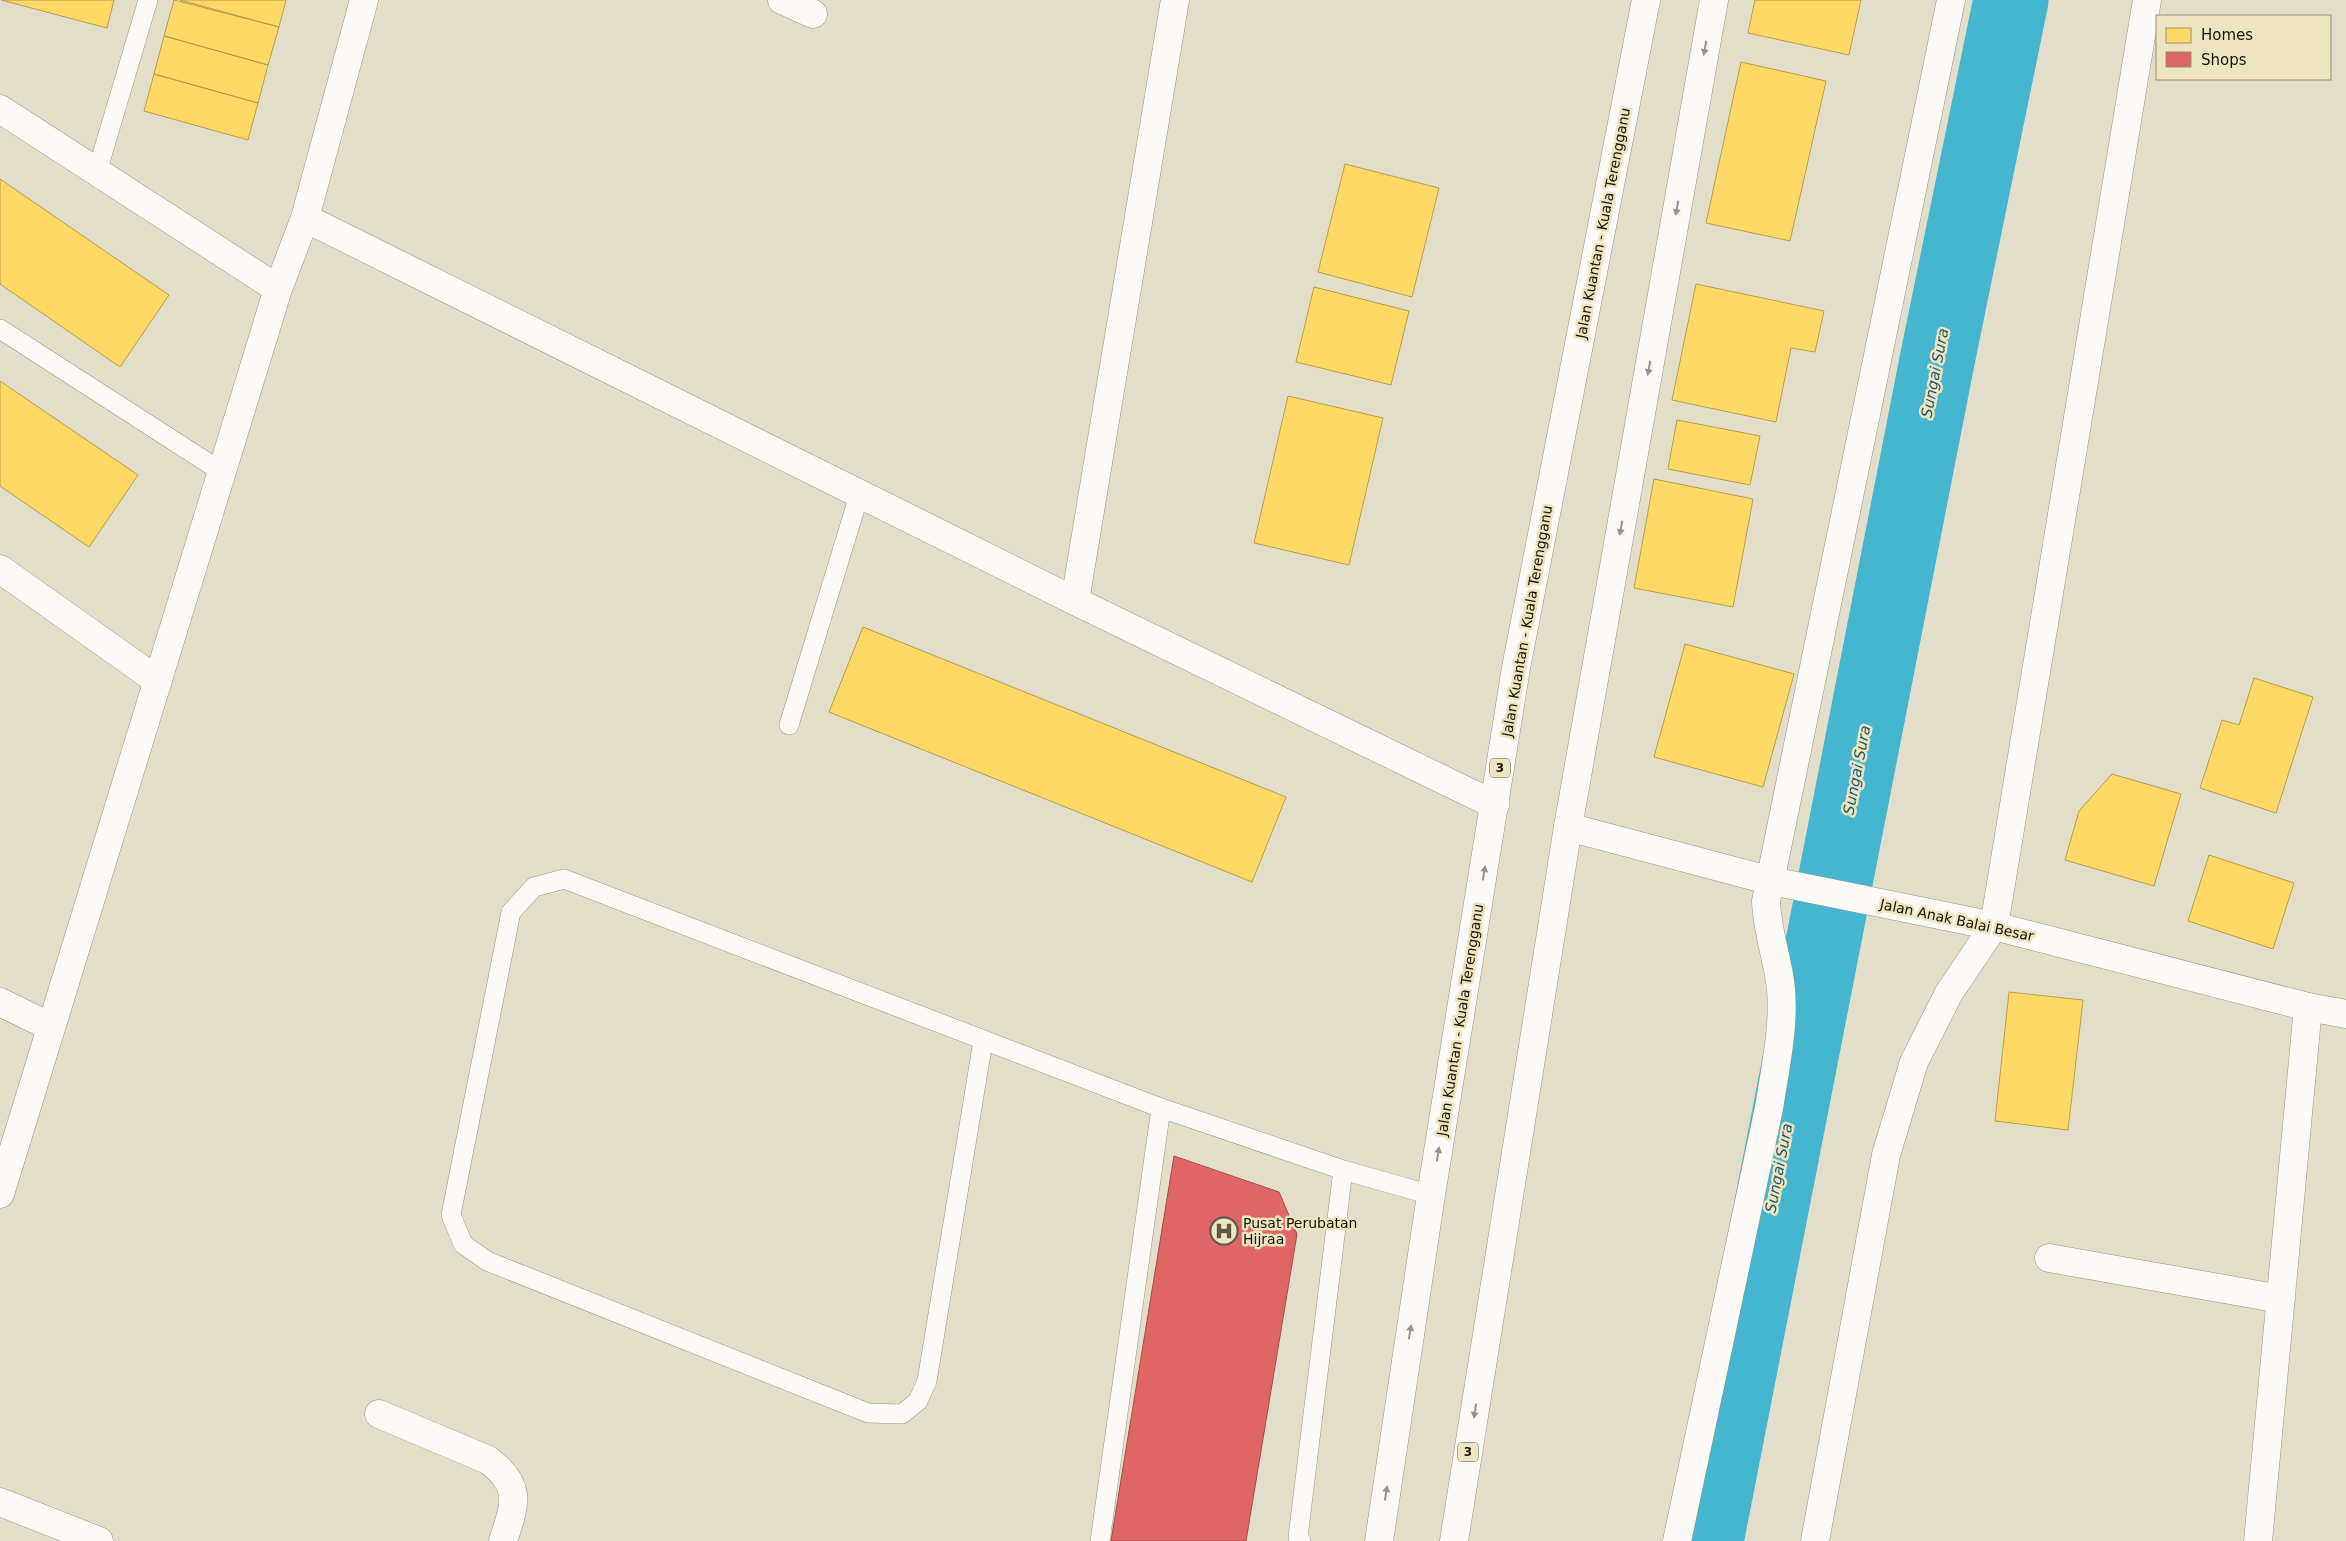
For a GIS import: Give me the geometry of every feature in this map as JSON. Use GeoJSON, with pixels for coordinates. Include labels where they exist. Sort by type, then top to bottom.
{"type":"FeatureCollection","features":[{"type":"Feature","properties":{"kind":"main road"},"geometry":{"type":"LineString","coordinates":[[0,1194],[278,289],[305,218],[364,0]]}},
{"type":"Feature","properties":{"kind":"main road"},"geometry":{"type":"LineString","coordinates":[[782,0],[813,14]]}},
{"type":"Feature","properties":{"kind":"main road"},"geometry":{"type":"LineString","coordinates":[[1075,601],[1175,0]]}},
{"type":"Feature","properties":{"kind":"main road","name":"Jalan Kuantan - Kuala Terengganu"},"geometry":{"type":"LineString","coordinates":[[1379,1541],[1431,1195],[1516,668],[1646,0]]}},
{"type":"Feature","properties":{"kind":"main road","name":"3"},"geometry":{"type":"LineString","coordinates":[[1454,1541],[1568,827],[1714,0]]}},
{"type":"Feature","properties":{"kind":"main road"},"geometry":{"type":"LineString","coordinates":[[1677,1541],[1769,1108],[1776,1062],[1781,1013],[1781,982],[1766,908],[1783,883],[1950,0]]}},
{"type":"Feature","properties":{"kind":"main road"},"geometry":{"type":"LineString","coordinates":[[1815,1541],[1886,1155],[1914,1062],[1949,993],[1994,926],[2147,0]]}},
{"type":"Feature","properties":{"kind":"main road"},"geometry":{"type":"LineString","coordinates":[[0,109],[278,289]]}},
{"type":"Feature","properties":{"kind":"main road"},"geometry":{"type":"LineString","coordinates":[[305,218],[860,492],[1075,601],[1495,805]]}},
{"type":"Feature","properties":{"kind":"main road"},"geometry":{"type":"LineString","coordinates":[[0,569],[158,681]]}},
{"type":"Feature","properties":{"kind":"main road","name":"Jalan Anak Balai Besar"},"geometry":{"type":"LineString","coordinates":[[1568,827],[1783,883],[1994,926],[2308,1007],[2346,1014]]}},
{"type":"Feature","properties":{"kind":"main road"},"geometry":{"type":"LineString","coordinates":[[0,1002],[51,1027]]}},
{"type":"Feature","properties":{"kind":"main road"},"geometry":{"type":"LineString","coordinates":[[2258,1541],[2308,1007]]}},
{"type":"Feature","properties":{"kind":"main road"},"geometry":{"type":"LineString","coordinates":[[2048,1258],[2280,1299]]}},
{"type":"Feature","properties":{"kind":"main road"},"geometry":{"type":"LineString","coordinates":[[379,1414],[488,1460],[503,1471],[511,1486],[514,1507],[503,1541]]}},
{"type":"Feature","properties":{"kind":"main road"},"geometry":{"type":"LineString","coordinates":[[0,1502],[99,1541]]}},
{"type":"Feature","properties":{"kind":"lane"},"geometry":{"type":"LineString","coordinates":[[96,172],[148,0]]}},
{"type":"Feature","properties":{"kind":"lane"},"geometry":{"type":"LineString","coordinates":[[0,329],[222,472]]}},
{"type":"Feature","properties":{"kind":"lane"},"geometry":{"type":"LineString","coordinates":[[789,725],[860,492]]}},
{"type":"Feature","properties":{"kind":"lane"},"geometry":{"type":"LineString","coordinates":[[983,1041],[927,1381],[918,1401],[902,1414],[868,1413],[487,1261],[463,1244],[451,1215],[511,912],[534,887],[564,880],[1161,1108],[1343,1170],[1431,1195]]}},
{"type":"Feature","properties":{"kind":"lane"},"geometry":{"type":"LineString","coordinates":[[1100,1541],[1161,1108]]}},
{"type":"Feature","properties":{"kind":"lane"},"geometry":{"type":"LineString","coordinates":[[1301,1541],[1298,1537],[1343,1170]]}},
{"type":"Feature","properties":{"kind":"building: Homes"},"geometry":{"type":"Polygon","coordinates":[[[1,0],[114,0],[107,28],[1,0]]]}},
{"type":"Feature","properties":{"kind":"building: Homes"},"geometry":{"type":"Polygon","coordinates":[[[174,0],[279,27],[268,65],[164,36],[174,0]]]}},
{"type":"Feature","properties":{"kind":"building: Homes"},"geometry":{"type":"Polygon","coordinates":[[[180,0],[286,0],[279,27],[180,0]]]}},
{"type":"Feature","properties":{"kind":"building: Homes"},"geometry":{"type":"Polygon","coordinates":[[[1755,0],[1861,0],[1849,55],[1748,33],[1755,0]]]}},
{"type":"Feature","properties":{"kind":"building: Homes"},"geometry":{"type":"Polygon","coordinates":[[[164,36],[268,65],[258,103],[154,74],[164,36]]]}},
{"type":"Feature","properties":{"kind":"building: Homes"},"geometry":{"type":"Polygon","coordinates":[[[1741,62],[1826,81],[1790,241],[1706,223],[1741,62]]]}},
{"type":"Feature","properties":{"kind":"building: Homes"},"geometry":{"type":"Polygon","coordinates":[[[154,74],[258,103],[248,140],[144,111],[154,74]]]}},
{"type":"Feature","properties":{"kind":"building: Homes"},"geometry":{"type":"Polygon","coordinates":[[[1345,164],[1439,188],[1412,297],[1318,272],[1345,164]]]}},
{"type":"Feature","properties":{"kind":"building: Homes"},"geometry":{"type":"Polygon","coordinates":[[[0,179],[169,295],[120,367],[0,284],[0,179]]]}},
{"type":"Feature","properties":{"kind":"building: Homes"},"geometry":{"type":"Polygon","coordinates":[[[1696,284],[1824,311],[1815,352],[1791,348],[1776,422],[1672,400],[1696,284]]]}},
{"type":"Feature","properties":{"kind":"building: Homes"},"geometry":{"type":"Polygon","coordinates":[[[1314,287],[1409,311],[1391,385],[1296,362],[1314,287]]]}},
{"type":"Feature","properties":{"kind":"building: Homes"},"geometry":{"type":"Polygon","coordinates":[[[0,381],[138,475],[89,547],[0,486],[0,381]]]}},
{"type":"Feature","properties":{"kind":"building: Homes"},"geometry":{"type":"Polygon","coordinates":[[[1288,396],[1383,418],[1349,565],[1254,543],[1288,396]]]}},
{"type":"Feature","properties":{"kind":"building: Homes"},"geometry":{"type":"Polygon","coordinates":[[[1677,420],[1760,436],[1750,485],[1668,469],[1677,420]]]}},
{"type":"Feature","properties":{"kind":"building: Homes"},"geometry":{"type":"Polygon","coordinates":[[[1654,479],[1753,499],[1733,607],[1634,588],[1654,479]]]}},
{"type":"Feature","properties":{"kind":"building: Homes"},"geometry":{"type":"Polygon","coordinates":[[[863,627],[1286,797],[1252,882],[829,712],[863,627]]]}},
{"type":"Feature","properties":{"kind":"building: Homes"},"geometry":{"type":"Polygon","coordinates":[[[1685,644],[1794,674],[1763,787],[1654,757],[1685,644]]]}},
{"type":"Feature","properties":{"kind":"building: Homes"},"geometry":{"type":"Polygon","coordinates":[[[2254,678],[2313,697],[2276,813],[2200,788],[2222,720],[2239,725],[2254,678]]]}},
{"type":"Feature","properties":{"kind":"building: Homes"},"geometry":{"type":"Polygon","coordinates":[[[2112,774],[2181,794],[2154,886],[2065,860],[2079,811],[2112,774]]]}},
{"type":"Feature","properties":{"kind":"building: Homes"},"geometry":{"type":"Polygon","coordinates":[[[2209,855],[2294,883],[2273,949],[2188,921],[2209,855]]]}},
{"type":"Feature","properties":{"kind":"building: Homes"},"geometry":{"type":"Polygon","coordinates":[[[2009,992],[2083,1000],[2068,1130],[1995,1121],[2009,992]]]}},
{"type":"Feature","properties":{"kind":"building: Shops"},"geometry":{"type":"Polygon","coordinates":[[[1174,1156],[1279,1192],[1297,1234],[1246,1541],[1111,1541],[1174,1156]]]}},
{"type":"Feature","properties":{"kind":"waterway","name":"Sungai Sura"},"geometry":{"type":"LineString","coordinates":[[1706,1541],[1937,361],[2011,0]]}},
{"type":"Feature","properties":{"kind":"place","name":"Pusat Perubatan Hijraa"},"geometry":{"type":"Point","coordinates":[1224,1231]}}]}
